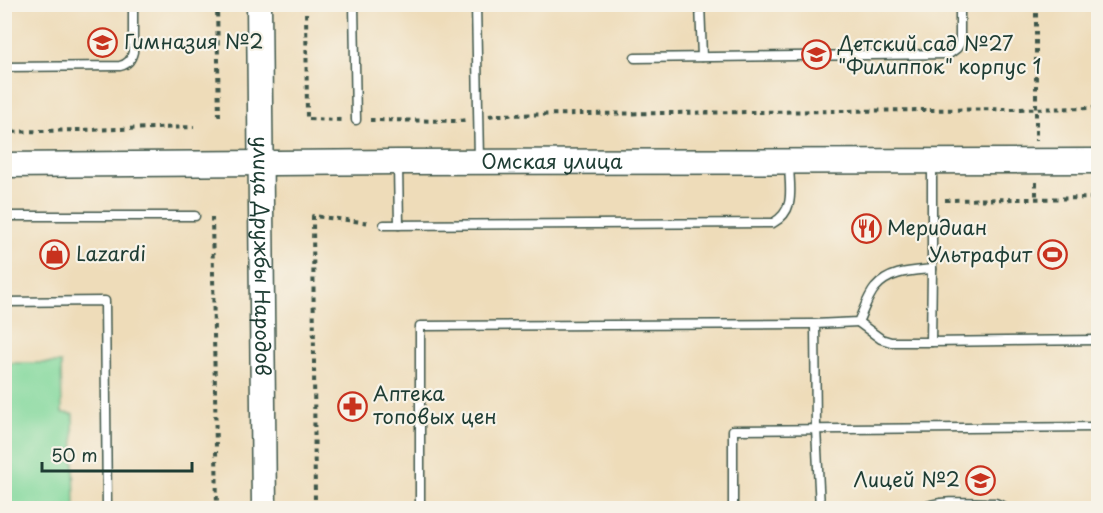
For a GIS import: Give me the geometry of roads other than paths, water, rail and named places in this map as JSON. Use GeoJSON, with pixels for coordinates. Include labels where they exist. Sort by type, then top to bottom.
{"type":"FeatureCollection","features":[{"type":"Feature","properties":{"kind":"main road","name":"улица Дружбы Народов"},"geometry":{"type":"LineString","coordinates":[[260,4],[264,508]]}},
{"type":"Feature","properties":{"kind":"main road","name":"Омская улица"},"geometry":{"type":"LineString","coordinates":[[4,165],[1098,161]]}},
{"type":"Feature","properties":{"kind":"lane"},"geometry":{"type":"LineString","coordinates":[[4,66],[120,66],[126,64],[133,52],[133,4]]}},
{"type":"Feature","properties":{"kind":"lane"},"geometry":{"type":"LineString","coordinates":[[354,4],[356,120]]}},
{"type":"Feature","properties":{"kind":"lane"},"geometry":{"type":"LineString","coordinates":[[476,4],[479,162]]}},
{"type":"Feature","properties":{"kind":"lane"},"geometry":{"type":"LineString","coordinates":[[700,4],[702,57]]}},
{"type":"Feature","properties":{"kind":"lane"},"geometry":{"type":"LineString","coordinates":[[635,58],[949,54],[960,43],[960,4]]}},
{"type":"Feature","properties":{"kind":"lane"},"geometry":{"type":"LineString","coordinates":[[931,342],[932,160]]}},
{"type":"Feature","properties":{"kind":"lane"},"geometry":{"type":"LineString","coordinates":[[384,225],[773,223],[787,210],[790,200],[789,161]]}},
{"type":"Feature","properties":{"kind":"lane"},"geometry":{"type":"LineString","coordinates":[[398,162],[399,225]]}},
{"type":"Feature","properties":{"kind":"lane"},"geometry":{"type":"LineString","coordinates":[[4,216],[195,216]]}},
{"type":"Feature","properties":{"kind":"lane"},"geometry":{"type":"LineString","coordinates":[[858,322],[874,288],[888,277],[905,271],[932,270]]}},
{"type":"Feature","properties":{"kind":"lane"},"geometry":{"type":"LineString","coordinates":[[4,302],[105,301],[107,508]]}},
{"type":"Feature","properties":{"kind":"lane"},"geometry":{"type":"LineString","coordinates":[[420,508],[420,326],[858,322],[881,339],[891,342],[1098,340]]}},
{"type":"Feature","properties":{"kind":"lane"},"geometry":{"type":"LineString","coordinates":[[815,324],[816,429],[820,508]]}},
{"type":"Feature","properties":{"kind":"lane"},"geometry":{"type":"LineString","coordinates":[[733,508],[733,430],[1098,427]]}},
{"type":"Feature","properties":{"kind":"lane"},"geometry":{"type":"LineString","coordinates":[[924,508],[939,503],[995,503],[1005,508]]}},
{"type":"Feature","properties":{"kind":"place","name":"Гимназия №2"},"geometry":{"type":"Point","coordinates":[103,42]}},
{"type":"Feature","properties":{"kind":"place","name":"Детский сад №27 \"Филиппок\" корпус 1"},"geometry":{"type":"Point","coordinates":[817,55]}},
{"type":"Feature","properties":{"kind":"place","name":"Меридиан"},"geometry":{"type":"Point","coordinates":[866,228]}},
{"type":"Feature","properties":{"kind":"place","name":"Lazardi"},"geometry":{"type":"Point","coordinates":[55,254]}},
{"type":"Feature","properties":{"kind":"place","name":"Ультрафит"},"geometry":{"type":"Point","coordinates":[1053,255]}},
{"type":"Feature","properties":{"kind":"place","name":"Аптека топовых цен"},"geometry":{"type":"Point","coordinates":[352,406]}},
{"type":"Feature","properties":{"kind":"place","name":"Лицей №2"},"geometry":{"type":"Point","coordinates":[981,480]}}]}
